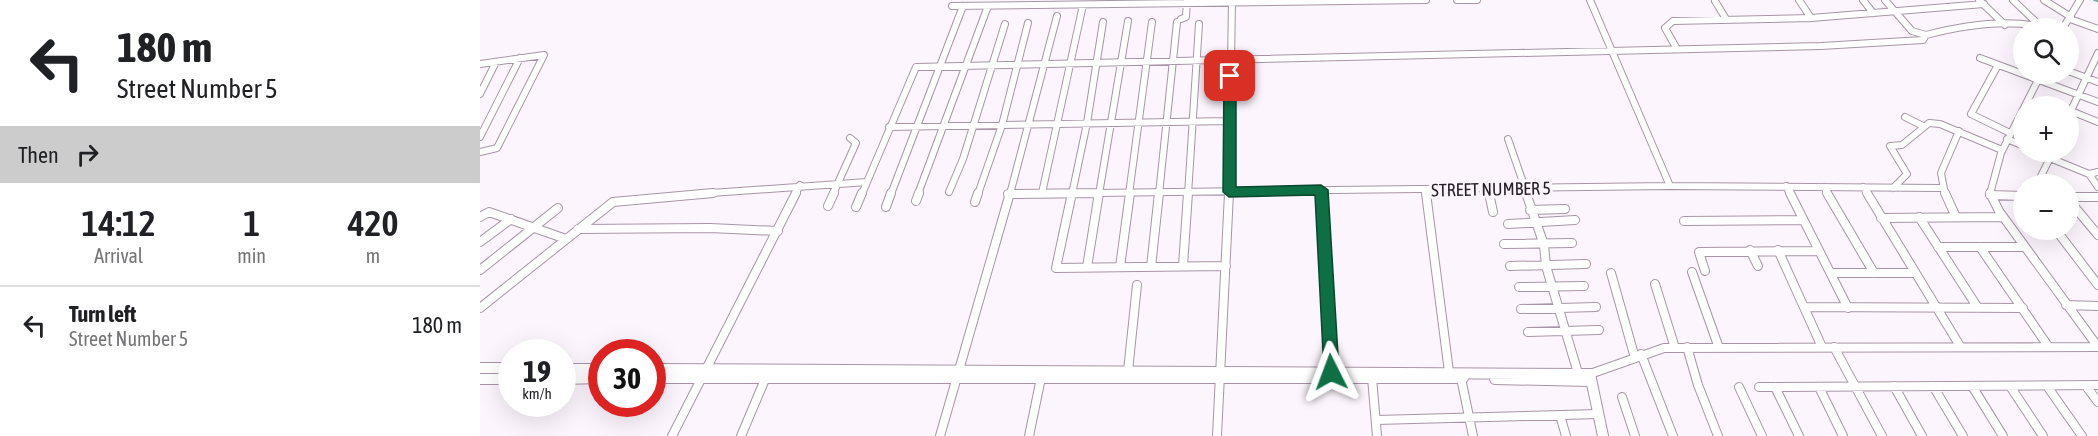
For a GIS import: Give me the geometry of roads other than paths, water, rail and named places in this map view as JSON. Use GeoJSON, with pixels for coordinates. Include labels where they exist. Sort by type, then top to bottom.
{"type":"FeatureCollection","features":[{"type":"Feature","properties":{"kind":"street"},"geometry":{"type":"LineString","coordinates":[[952,6],[1058,2],[1083,5],[1098,2],[1426,0]]}},
{"type":"Feature","properties":{"kind":"street"},"geometry":{"type":"LineString","coordinates":[[1460,0],[1477,0]]}},
{"type":"Feature","properties":{"kind":"street"},"geometry":{"type":"LineString","coordinates":[[1590,0],[1614,51],[1670,186]]}},
{"type":"Feature","properties":{"kind":"street"},"geometry":{"type":"LineString","coordinates":[[1799,0],[1811,18]]}},
{"type":"Feature","properties":{"kind":"street"},"geometry":{"type":"LineString","coordinates":[[1863,0],[1873,12]]}},
{"type":"Feature","properties":{"kind":"street"},"geometry":{"type":"LineString","coordinates":[[1885,0],[1912,30],[1926,35],[2013,25]]}},
{"type":"Feature","properties":{"kind":"street"},"geometry":{"type":"LineString","coordinates":[[1918,0],[1924,8]]}},
{"type":"Feature","properties":{"kind":"street"},"geometry":{"type":"LineString","coordinates":[[1951,0],[1957,7]]}},
{"type":"Feature","properties":{"kind":"street"},"geometry":{"type":"LineString","coordinates":[[2013,0],[2032,18]]}},
{"type":"Feature","properties":{"kind":"street"},"geometry":{"type":"LineString","coordinates":[[2044,0],[2070,18],[2079,1]]}},
{"type":"Feature","properties":{"kind":"street"},"geometry":{"type":"LineString","coordinates":[[1151,267],[1172,62],[1179,20],[1186,17],[1187,1]]}},
{"type":"Feature","properties":{"kind":"street"},"geometry":{"type":"LineString","coordinates":[[1217,436],[1229,192],[1232,1]]}},
{"type":"Feature","properties":{"kind":"street"},"geometry":{"type":"LineString","coordinates":[[1715,1],[1726,19]]}},
{"type":"Feature","properties":{"kind":"street"},"geometry":{"type":"LineString","coordinates":[[1677,49],[1665,28],[1673,21],[1811,18],[1957,7],[1982,2],[2005,25]]}},
{"type":"Feature","properties":{"kind":"street"},"geometry":{"type":"LineString","coordinates":[[1042,194],[1083,5]]}},
{"type":"Feature","properties":{"kind":"street"},"geometry":{"type":"LineString","coordinates":[[886,207],[963,6]]}},
{"type":"Feature","properties":{"kind":"street"},"geometry":{"type":"LineString","coordinates":[[916,201],[988,6]]}},
{"type":"Feature","properties":{"kind":"street"},"geometry":{"type":"LineString","coordinates":[[940,436],[1008,194],[1030,125],[1043,64],[1057,16]]}},
{"type":"Feature","properties":{"kind":"street"},"geometry":{"type":"LineString","coordinates":[[1087,267],[1128,21]]}},
{"type":"Feature","properties":{"kind":"street"},"geometry":{"type":"LineString","coordinates":[[1103,22],[1087,123],[1056,268],[1226,266]]}},
{"type":"Feature","properties":{"kind":"street"},"geometry":{"type":"LineString","coordinates":[[1120,267],[1152,22]]}},
{"type":"Feature","properties":{"kind":"street"},"geometry":{"type":"LineString","coordinates":[[2079,22],[2098,29]]}},
{"type":"Feature","properties":{"kind":"street"},"geometry":{"type":"LineString","coordinates":[[975,202],[1002,125],[1028,23]]}},
{"type":"Feature","properties":{"kind":"street"},"geometry":{"type":"LineString","coordinates":[[949,192],[963,159],[1005,24]]}},
{"type":"Feature","properties":{"kind":"street"},"geometry":{"type":"LineString","coordinates":[[1183,266],[1199,24]]}},
{"type":"Feature","properties":{"kind":"street"},"geometry":{"type":"LineString","coordinates":[[856,207],[914,69],[939,66],[1148,63],[1904,43],[1923,40],[1926,35]]}},
{"type":"Feature","properties":{"kind":"street"},"geometry":{"type":"LineString","coordinates":[[2079,94],[2098,53]]}},
{"type":"Feature","properties":{"kind":"street"},"geometry":{"type":"LineString","coordinates":[[480,64],[538,54],[544,55],[544,59],[497,148],[480,152]]}},
{"type":"Feature","properties":{"kind":"street"},"geometry":{"type":"LineString","coordinates":[[480,137],[520,58]]}},
{"type":"Feature","properties":{"kind":"street"},"geometry":{"type":"LineString","coordinates":[[1980,58],[2013,69]]}},
{"type":"Feature","properties":{"kind":"street"},"geometry":{"type":"LineString","coordinates":[[480,94],[496,62]]}},
{"type":"Feature","properties":{"kind":"street"},"geometry":{"type":"LineString","coordinates":[[1998,65],[1971,114],[2013,139]]}},
{"type":"Feature","properties":{"kind":"street"},"geometry":{"type":"LineString","coordinates":[[2079,75],[2098,82]]}},
{"type":"Feature","properties":{"kind":"street"},"geometry":{"type":"LineString","coordinates":[[2035,84],[2002,150],[1990,180],[1990,195],[2003,217],[2098,347]]}},
{"type":"Feature","properties":{"kind":"street"},"geometry":{"type":"LineString","coordinates":[[2057,84],[2098,102]]}},
{"type":"Feature","properties":{"kind":"street"},"geometry":{"type":"LineString","coordinates":[[1905,117],[1923,126]]}},
{"type":"Feature","properties":{"kind":"street"},"geometry":{"type":"LineString","coordinates":[[2079,117],[2098,122]]}},
{"type":"Feature","properties":{"kind":"street"},"geometry":{"type":"LineString","coordinates":[[890,127],[1229,121]]}},
{"type":"Feature","properties":{"kind":"street"},"geometry":{"type":"LineString","coordinates":[[1893,188],[1907,174],[1889,148],[1902,145],[1923,126],[1934,123],[2002,150]]}},
{"type":"Feature","properties":{"kind":"street"},"geometry":{"type":"LineString","coordinates":[[1956,217],[1941,188],[1939,170],[1959,131]]}},
{"type":"Feature","properties":{"kind":"street"},"geometry":{"type":"LineString","coordinates":[[828,206],[856,142],[850,138]]}},
{"type":"Feature","properties":{"kind":"street"},"geometry":{"type":"LineString","coordinates":[[1508,139],[1530,210],[1544,245],[1546,266],[1578,373]]}},
{"type":"Feature","properties":{"kind":"street"},"geometry":{"type":"LineString","coordinates":[[2066,162],[2089,174],[2098,186]]}},
{"type":"Feature","properties":{"kind":"street"},"geometry":{"type":"LineString","coordinates":[[2089,174],[2098,172]]}},
{"type":"Feature","properties":{"kind":"street"},"geometry":{"type":"LineString","coordinates":[[480,308],[613,202],[800,185],[867,182]]}},
{"type":"Feature","properties":{"kind":"street"},"geometry":{"type":"LineString","coordinates":[[672,436],[800,185]]}},
{"type":"Feature","properties":{"kind":"street","name":"STREET NUMBER 5"},"geometry":{"type":"LineString","coordinates":[[1008,194],[1670,186],[1941,188]]}},
{"type":"Feature","properties":{"kind":"street"},"geometry":{"type":"LineString","coordinates":[[1786,186],[1848,308]]}},
{"type":"Feature","properties":{"kind":"street"},"geometry":{"type":"LineString","coordinates":[[1824,187],[1874,273]]}},
{"type":"Feature","properties":{"kind":"street"},"geometry":{"type":"LineString","coordinates":[[1863,187],[1960,346]]}},
{"type":"Feature","properties":{"kind":"street"},"geometry":{"type":"LineString","coordinates":[[1425,189],[1449,372]]}},
{"type":"Feature","properties":{"kind":"street"},"geometry":{"type":"LineString","coordinates":[[1488,189],[1493,212]]}},
{"type":"Feature","properties":{"kind":"street"},"geometry":{"type":"LineString","coordinates":[[1321,190],[1331,375]]}},
{"type":"Feature","properties":{"kind":"street"},"geometry":{"type":"LineString","coordinates":[[1990,195],[2013,196]]}},
{"type":"Feature","properties":{"kind":"street"},"geometry":{"type":"LineString","coordinates":[[2079,198],[2098,197]]}},
{"type":"Feature","properties":{"kind":"street"},"geometry":{"type":"LineString","coordinates":[[480,270],[558,208]]}},
{"type":"Feature","properties":{"kind":"street"},"geometry":{"type":"LineString","coordinates":[[1530,210],[1565,209]]}},
{"type":"Feature","properties":{"kind":"street"},"geometry":{"type":"LineString","coordinates":[[2079,211],[2096,231]]}},
{"type":"Feature","properties":{"kind":"street"},"geometry":{"type":"LineString","coordinates":[[480,217],[489,212],[566,239]]}},
{"type":"Feature","properties":{"kind":"street"},"geometry":{"type":"LineString","coordinates":[[1919,217],[1978,308]]}},
{"type":"Feature","properties":{"kind":"street"},"geometry":{"type":"LineString","coordinates":[[1881,218],[2003,217]]}},
{"type":"Feature","properties":{"kind":"street"},"geometry":{"type":"LineString","coordinates":[[480,242],[511,219]]}},
{"type":"Feature","properties":{"kind":"street"},"geometry":{"type":"LineString","coordinates":[[1508,224],[1575,220]]}},
{"type":"Feature","properties":{"kind":"street"},"geometry":{"type":"LineString","coordinates":[[1684,221],[1803,220]]}},
{"type":"Feature","properties":{"kind":"street"},"geometry":{"type":"LineString","coordinates":[[578,229],[778,231]]}},
{"type":"Feature","properties":{"kind":"street"},"geometry":{"type":"LineString","coordinates":[[2064,240],[2098,285]]}},
{"type":"Feature","properties":{"kind":"street"},"geometry":{"type":"LineString","coordinates":[[1504,243],[1544,245],[1572,243]]}},
{"type":"Feature","properties":{"kind":"street"},"geometry":{"type":"LineString","coordinates":[[1938,247],[2025,247]]}},
{"type":"Feature","properties":{"kind":"street"},"geometry":{"type":"LineString","coordinates":[[1980,247],[2048,346]]}},
{"type":"Feature","properties":{"kind":"street"},"geometry":{"type":"LineString","coordinates":[[1750,250],[1758,266]]}},
{"type":"Feature","properties":{"kind":"street"},"geometry":{"type":"LineString","coordinates":[[1778,250],[1822,347]]}},
{"type":"Feature","properties":{"kind":"street"},"geometry":{"type":"LineString","coordinates":[[1705,271],[1699,252],[1819,251]]}},
{"type":"Feature","properties":{"kind":"street"},"geometry":{"type":"LineString","coordinates":[[1510,266],[1586,264]]}},
{"type":"Feature","properties":{"kind":"street"},"geometry":{"type":"LineString","coordinates":[[1692,272],[1719,348]]}},
{"type":"Feature","properties":{"kind":"street"},"geometry":{"type":"LineString","coordinates":[[1611,273],[1638,356],[1673,436]]}},
{"type":"Feature","properties":{"kind":"street"},"geometry":{"type":"LineString","coordinates":[[1831,273],[1914,273]]}},
{"type":"Feature","properties":{"kind":"street"},"geometry":{"type":"LineString","coordinates":[[1654,284],[1675,348]]}},
{"type":"Feature","properties":{"kind":"street"},"geometry":{"type":"LineString","coordinates":[[1128,371],[1137,285]]}},
{"type":"Feature","properties":{"kind":"street"},"geometry":{"type":"LineString","coordinates":[[1519,287],[1584,286]]}},
{"type":"Feature","properties":{"kind":"street"},"geometry":{"type":"LineString","coordinates":[[2066,305],[2098,306]]}},
{"type":"Feature","properties":{"kind":"street"},"geometry":{"type":"LineString","coordinates":[[1521,309],[1596,307]]}},
{"type":"Feature","properties":{"kind":"street"},"geometry":{"type":"LineString","coordinates":[[1804,307],[2023,308]]}},
{"type":"Feature","properties":{"kind":"street"},"geometry":{"type":"LineString","coordinates":[[1528,332],[1599,330]]}},
{"type":"Feature","properties":{"kind":"street"},"geometry":{"type":"LineString","coordinates":[[1331,375],[1372,378],[1591,378],[1638,356],[1664,348],[1687,347],[2098,347]]}},
{"type":"Feature","properties":{"kind":"street"},"geometry":{"type":"LineString","coordinates":[[1687,347],[1698,385],[1718,436]]}},
{"type":"Feature","properties":{"kind":"street"},"geometry":{"type":"LineString","coordinates":[[1834,347],[1882,436]]}},
{"type":"Feature","properties":{"kind":"street"},"geometry":{"type":"LineString","coordinates":[[480,368],[498,368]]}},
{"type":"Feature","properties":{"kind":"street"},"geometry":{"type":"LineString","coordinates":[[666,370],[766,377],[1128,371],[1331,375],[1449,372],[1578,373],[1591,378]]}},
{"type":"Feature","properties":{"kind":"street"},"geometry":{"type":"LineString","coordinates":[[666,377],[704,373],[1041,378],[1221,374]]}},
{"type":"Feature","properties":{"kind":"street"},"geometry":{"type":"LineString","coordinates":[[741,436],[766,377]]}},
{"type":"Feature","properties":{"kind":"street"},"geometry":{"type":"LineString","coordinates":[[1029,436],[1041,378]]}},
{"type":"Feature","properties":{"kind":"street"},"geometry":{"type":"LineString","coordinates":[[1372,378],[1377,436]]}},
{"type":"Feature","properties":{"kind":"street"},"geometry":{"type":"LineString","coordinates":[[1461,378],[1473,436]]}},
{"type":"Feature","properties":{"kind":"street"},"geometry":{"type":"LineString","coordinates":[[1591,378],[1604,436]]}},
{"type":"Feature","properties":{"kind":"street"},"geometry":{"type":"LineString","coordinates":[[480,379],[498,379]]}},
{"type":"Feature","properties":{"kind":"street"},"geometry":{"type":"LineString","coordinates":[[1759,387],[2098,385]]}},
{"type":"Feature","properties":{"kind":"street"},"geometry":{"type":"LineString","coordinates":[[1894,386],[1922,436]]}},
{"type":"Feature","properties":{"kind":"street"},"geometry":{"type":"LineString","coordinates":[[1934,386],[1963,436]]}},
{"type":"Feature","properties":{"kind":"street"},"geometry":{"type":"LineString","coordinates":[[1972,386],[2003,436]]}},
{"type":"Feature","properties":{"kind":"street"},"geometry":{"type":"LineString","coordinates":[[2010,386],[2043,436]]}},
{"type":"Feature","properties":{"kind":"street"},"geometry":{"type":"LineString","coordinates":[[2047,386],[2082,436]]}},
{"type":"Feature","properties":{"kind":"street"},"geometry":{"type":"LineString","coordinates":[[2086,386],[2098,402]]}},
{"type":"Feature","properties":{"kind":"street"},"geometry":{"type":"LineString","coordinates":[[1739,387],[1762,436]]}},
{"type":"Feature","properties":{"kind":"street"},"geometry":{"type":"LineString","coordinates":[[1775,387],[1799,436]]}},
{"type":"Feature","properties":{"kind":"street"},"geometry":{"type":"LineString","coordinates":[[1819,387],[1843,436]]}},
{"type":"Feature","properties":{"kind":"street"},"geometry":{"type":"LineString","coordinates":[[1622,397],[1635,436]]}},
{"type":"Feature","properties":{"kind":"street"},"geometry":{"type":"LineString","coordinates":[[1376,420],[1599,414]]}},
{"type":"Feature","properties":{"kind":"street"},"geometry":{"type":"LineString","coordinates":[[1560,415],[1566,436]]}},
{"type":"Feature","properties":{"kind":"waterway"},"geometry":{"type":"LineString","coordinates":[[2094,0],[2098,1]]}}]}
